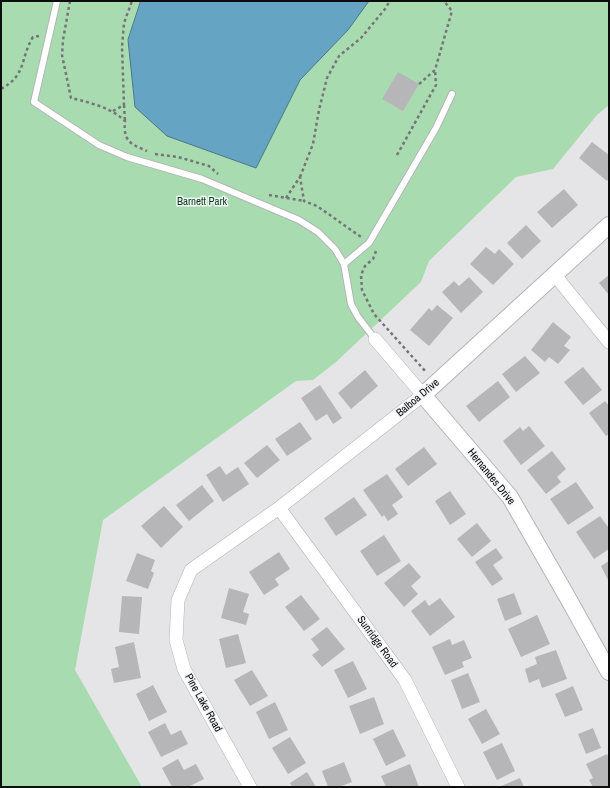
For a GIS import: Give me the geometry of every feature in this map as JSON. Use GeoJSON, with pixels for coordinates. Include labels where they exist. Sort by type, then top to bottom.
{"type":"FeatureCollection","features":[{"type":"Feature","properties":{"kind":"street","name":"Balboa Drive"},"geometry":{"type":"LineString","coordinates":[[212,553],[279,508],[423,395],[609,225]]}},
{"type":"Feature","properties":{"kind":"street"},"geometry":{"type":"LineString","coordinates":[[554,274],[609,342]]}},
{"type":"Feature","properties":{"kind":"street","name":"Hernandes Drive"},"geometry":{"type":"LineString","coordinates":[[375,339],[510,497],[609,672]]}},
{"type":"Feature","properties":{"kind":"street","name":"Sunridge Road"},"geometry":{"type":"LineString","coordinates":[[279,508],[405,680],[458,787]]}},
{"type":"Feature","properties":{"kind":"street","name":"Pine Lake Road"},"geometry":{"type":"LineString","coordinates":[[212,553],[191,570],[178,600],[176,640],[184,669],[250,787]]}},
{"type":"Feature","properties":{"kind":"lane"},"geometry":{"type":"LineString","coordinates":[[58,1],[34,102],[99,145],[127,157],[202,179],[299,220],[318,232],[335,249],[344,264],[351,304],[358,318],[375,339]]}},
{"type":"Feature","properties":{"kind":"lane"},"geometry":{"type":"LineString","coordinates":[[344,264],[369,243],[436,128],[452,94]]}},
{"type":"Feature","properties":{"kind":"path"},"geometry":{"type":"LineString","coordinates":[[70,1],[63,40],[62,55],[70,98],[89,102],[113,111],[126,121]]}},
{"type":"Feature","properties":{"kind":"path"},"geometry":{"type":"LineString","coordinates":[[132,1],[124,23],[122,47],[126,121],[124,133],[130,144],[150,153],[209,166],[223,177]]}},
{"type":"Feature","properties":{"kind":"path"},"geometry":{"type":"LineString","coordinates":[[286,198],[300,177],[307,163],[313,144],[327,78],[339,56],[361,38],[390,1]]}},
{"type":"Feature","properties":{"kind":"path"},"geometry":{"type":"LineString","coordinates":[[397,155],[436,85],[435,70],[452,11],[444,1]]}},
{"type":"Feature","properties":{"kind":"path"},"geometry":{"type":"LineString","coordinates":[[1,89],[11,84],[21,69],[29,44],[34,37],[43,36],[63,40]]}},
{"type":"Feature","properties":{"kind":"path"},"geometry":{"type":"LineString","coordinates":[[419,84],[435,70]]}},
{"type":"Feature","properties":{"kind":"path"},"geometry":{"type":"LineString","coordinates":[[113,111],[124,105]]}},
{"type":"Feature","properties":{"kind":"path"},"geometry":{"type":"LineString","coordinates":[[300,177],[304,201]]}},
{"type":"Feature","properties":{"kind":"path"},"geometry":{"type":"LineString","coordinates":[[266,195],[304,201],[317,206],[369,243],[376,251],[373,259],[365,266],[361,275],[362,290],[374,314],[436,382]]}},
{"type":"Feature","properties":{"kind":"green space","name":"Barnett Park"},"geometry":{"type":"Polygon","coordinates":[[[1,1],[609,1],[609,105],[597,115],[553,169],[516,177],[429,261],[421,282],[336,362],[313,380],[296,381],[103,520],[75,670],[142,787],[1,787],[1,1]]]}},
{"type":"Feature","properties":{"kind":"water"},"geometry":{"type":"Polygon","coordinates":[[[141,1],[369,1],[348,30],[300,80],[256,168],[167,136],[135,107],[128,40],[141,1]]]}},
{"type":"Feature","properties":{"kind":"building"},"geometry":{"type":"Polygon","coordinates":[[[398,72],[419,84],[403,111],[382,99],[398,72]]]}},
{"type":"Feature","properties":{"kind":"building"},"geometry":{"type":"Polygon","coordinates":[[[592,142],[609,155],[609,178],[607,181],[579,158],[592,142]]]}},
{"type":"Feature","properties":{"kind":"building"},"geometry":{"type":"Polygon","coordinates":[[[564,189],[578,205],[552,228],[537,212],[564,189]]]}},
{"type":"Feature","properties":{"kind":"building"},"geometry":{"type":"Polygon","coordinates":[[[526,225],[541,241],[522,259],[507,243],[526,225]]]}},
{"type":"Feature","properties":{"kind":"building"},"geometry":{"type":"Polygon","coordinates":[[[486,247],[495,254],[499,249],[514,264],[493,285],[470,264],[486,247]]]}},
{"type":"Feature","properties":{"kind":"building"},"geometry":{"type":"Polygon","coordinates":[[[609,275],[609,295],[599,283],[609,275]]]}},
{"type":"Feature","properties":{"kind":"building"},"geometry":{"type":"Polygon","coordinates":[[[469,277],[483,292],[461,313],[442,292],[454,281],[459,286],[469,277]]]}},
{"type":"Feature","properties":{"kind":"building"},"geometry":{"type":"Polygon","coordinates":[[[437,305],[453,318],[429,346],[410,330],[429,308],[432,311],[437,305]]]}},
{"type":"Feature","properties":{"kind":"building"},"geometry":{"type":"Polygon","coordinates":[[[553,322],[571,337],[564,346],[570,350],[558,364],[549,357],[545,362],[531,350],[553,322]]]}},
{"type":"Feature","properties":{"kind":"building"},"geometry":{"type":"Polygon","coordinates":[[[525,356],[540,373],[516,392],[502,374],[525,356]]]}},
{"type":"Feature","properties":{"kind":"building"},"geometry":{"type":"Polygon","coordinates":[[[583,367],[602,390],[583,405],[564,382],[583,367]]]}},
{"type":"Feature","properties":{"kind":"building"},"geometry":{"type":"Polygon","coordinates":[[[365,370],[378,386],[351,409],[338,393],[365,370]]]}},
{"type":"Feature","properties":{"kind":"building"},"geometry":{"type":"Polygon","coordinates":[[[498,381],[510,397],[479,422],[466,406],[498,381]]]}},
{"type":"Feature","properties":{"kind":"building"},"geometry":{"type":"Polygon","coordinates":[[[320,385],[342,418],[333,424],[327,414],[316,421],[301,398],[320,385]]]}},
{"type":"Feature","properties":{"kind":"building"},"geometry":{"type":"Polygon","coordinates":[[[605,401],[609,406],[609,434],[606,436],[589,413],[605,401]]]}},
{"type":"Feature","properties":{"kind":"building"},"geometry":{"type":"Polygon","coordinates":[[[300,422],[312,439],[287,456],[275,439],[300,422]]]}},
{"type":"Feature","properties":{"kind":"building"},"geometry":{"type":"Polygon","coordinates":[[[529,426],[545,446],[521,465],[503,441],[520,427],[523,431],[529,426]]]}},
{"type":"Feature","properties":{"kind":"building"},"geometry":{"type":"Polygon","coordinates":[[[267,445],[280,460],[257,478],[244,463],[267,445]]]}},
{"type":"Feature","properties":{"kind":"building"},"geometry":{"type":"Polygon","coordinates":[[[424,447],[437,464],[408,486],[395,469],[424,447]]]}},
{"type":"Feature","properties":{"kind":"building"},"geometry":{"type":"Polygon","coordinates":[[[552,451],[566,469],[557,477],[561,482],[546,494],[527,470],[552,451]]]}},
{"type":"Feature","properties":{"kind":"building"},"geometry":{"type":"Polygon","coordinates":[[[220,466],[226,475],[238,467],[249,484],[223,502],[206,475],[220,466]]]}},
{"type":"Feature","properties":{"kind":"building"},"geometry":{"type":"Polygon","coordinates":[[[387,474],[403,497],[392,505],[398,514],[388,521],[384,515],[382,517],[363,490],[387,474]]]}},
{"type":"Feature","properties":{"kind":"building"},"geometry":{"type":"Polygon","coordinates":[[[576,482],[594,508],[568,525],[550,499],[576,482]]]}},
{"type":"Feature","properties":{"kind":"building"},"geometry":{"type":"Polygon","coordinates":[[[202,485],[214,501],[189,521],[176,505],[202,485]]]}},
{"type":"Feature","properties":{"kind":"building"},"geometry":{"type":"Polygon","coordinates":[[[450,491],[466,514],[450,525],[435,501],[450,491]]]}},
{"type":"Feature","properties":{"kind":"building"},"geometry":{"type":"Polygon","coordinates":[[[354,497],[367,515],[336,536],[324,518],[354,497]]]}},
{"type":"Feature","properties":{"kind":"building"},"geometry":{"type":"Polygon","coordinates":[[[164,506],[183,527],[161,548],[141,526],[164,506]]]}},
{"type":"Feature","properties":{"kind":"building"},"geometry":{"type":"Polygon","coordinates":[[[600,516],[608,527],[609,526],[609,549],[594,559],[576,532],[600,516]]]}},
{"type":"Feature","properties":{"kind":"building"},"geometry":{"type":"Polygon","coordinates":[[[477,523],[491,541],[472,557],[457,539],[477,523]]]}},
{"type":"Feature","properties":{"kind":"building"},"geometry":{"type":"Polygon","coordinates":[[[384,535],[401,561],[377,576],[360,551],[384,535]]]}},
{"type":"Feature","properties":{"kind":"building"},"geometry":{"type":"Polygon","coordinates":[[[496,548],[503,558],[493,565],[503,579],[492,586],[475,562],[496,548]]]}},
{"type":"Feature","properties":{"kind":"building"},"geometry":{"type":"Polygon","coordinates":[[[279,552],[290,569],[275,579],[279,585],[264,595],[249,572],[279,552]]]}},
{"type":"Feature","properties":{"kind":"building"},"geometry":{"type":"Polygon","coordinates":[[[137,553],[155,560],[151,571],[154,573],[148,589],[126,581],[137,553]]]}},
{"type":"Feature","properties":{"kind":"building"},"geometry":{"type":"Polygon","coordinates":[[[609,561],[609,582],[601,566],[609,561]]]}},
{"type":"Feature","properties":{"kind":"building"},"geometry":{"type":"Polygon","coordinates":[[[409,563],[421,577],[411,586],[418,594],[404,607],[384,583],[409,563]]]}},
{"type":"Feature","properties":{"kind":"building"},"geometry":{"type":"Polygon","coordinates":[[[229,588],[249,594],[243,612],[249,614],[246,625],[221,618],[229,588]]]}},
{"type":"Feature","properties":{"kind":"building"},"geometry":{"type":"Polygon","coordinates":[[[514,593],[522,614],[505,621],[497,599],[514,593]]]}},
{"type":"Feature","properties":{"kind":"building"},"geometry":{"type":"Polygon","coordinates":[[[301,595],[320,619],[304,631],[285,607],[301,595]]]}},
{"type":"Feature","properties":{"kind":"building"},"geometry":{"type":"Polygon","coordinates":[[[122,596],[142,597],[139,634],[119,632],[122,596]]]}},
{"type":"Feature","properties":{"kind":"building"},"geometry":{"type":"Polygon","coordinates":[[[440,598],[455,617],[430,636],[411,611],[425,600],[429,606],[440,598]]]}},
{"type":"Feature","properties":{"kind":"building"},"geometry":{"type":"Polygon","coordinates":[[[537,615],[550,644],[521,657],[508,629],[537,615]]]}},
{"type":"Feature","properties":{"kind":"building"},"geometry":{"type":"Polygon","coordinates":[[[327,627],[345,649],[322,667],[312,655],[319,650],[311,639],[327,627]]]}},
{"type":"Feature","properties":{"kind":"building"},"geometry":{"type":"Polygon","coordinates":[[[238,634],[246,663],[226,668],[219,639],[238,634]]]}},
{"type":"Feature","properties":{"kind":"building"},"geometry":{"type":"Polygon","coordinates":[[[450,639],[452,645],[464,640],[472,658],[462,662],[464,667],[445,675],[432,647],[450,639]]]}},
{"type":"Feature","properties":{"kind":"building"},"geometry":{"type":"Polygon","coordinates":[[[134,642],[141,678],[114,683],[111,669],[119,667],[115,647],[134,642]]]}},
{"type":"Feature","properties":{"kind":"building"},"geometry":{"type":"Polygon","coordinates":[[[556,650],[567,679],[542,688],[539,679],[529,683],[525,669],[537,664],[535,657],[556,650]]]}},
{"type":"Feature","properties":{"kind":"building"},"geometry":{"type":"Polygon","coordinates":[[[353,661],[367,689],[348,698],[334,670],[353,661]]]}},
{"type":"Feature","properties":{"kind":"building"},"geometry":{"type":"Polygon","coordinates":[[[252,670],[268,696],[250,706],[234,680],[252,670]]]}},
{"type":"Feature","properties":{"kind":"building"},"geometry":{"type":"Polygon","coordinates":[[[468,673],[480,702],[462,709],[451,680],[468,673]]]}},
{"type":"Feature","properties":{"kind":"building"},"geometry":{"type":"Polygon","coordinates":[[[153,685],[167,712],[149,721],[136,694],[153,685]]]}},
{"type":"Feature","properties":{"kind":"building"},"geometry":{"type":"Polygon","coordinates":[[[573,686],[583,710],[565,717],[555,694],[573,686]]]}},
{"type":"Feature","properties":{"kind":"building"},"geometry":{"type":"Polygon","coordinates":[[[374,697],[384,724],[360,734],[349,706],[374,697]]]}},
{"type":"Feature","properties":{"kind":"building"},"geometry":{"type":"Polygon","coordinates":[[[275,702],[288,730],[269,739],[256,712],[275,702]]]}},
{"type":"Feature","properties":{"kind":"building"},"geometry":{"type":"Polygon","coordinates":[[[486,709],[500,734],[482,744],[468,719],[486,709]]]}},
{"type":"Feature","properties":{"kind":"building"},"geometry":{"type":"Polygon","coordinates":[[[165,723],[171,735],[181,730],[188,744],[161,757],[148,732],[165,723]]]}},
{"type":"Feature","properties":{"kind":"building"},"geometry":{"type":"Polygon","coordinates":[[[593,728],[601,748],[586,754],[578,734],[593,728]]]}},
{"type":"Feature","properties":{"kind":"building"},"geometry":{"type":"Polygon","coordinates":[[[393,729],[406,756],[386,766],[373,739],[393,729]]]}},
{"type":"Feature","properties":{"kind":"building"},"geometry":{"type":"Polygon","coordinates":[[[290,737],[306,763],[288,774],[272,748],[290,737]]]}},
{"type":"Feature","properties":{"kind":"building"},"geometry":{"type":"Polygon","coordinates":[[[502,743],[515,771],[497,780],[483,752],[502,743]]]}},
{"type":"Feature","properties":{"kind":"building"},"geometry":{"type":"Polygon","coordinates":[[[607,754],[609,758],[609,787],[593,787],[589,780],[593,778],[586,764],[607,754]]]}},
{"type":"Feature","properties":{"kind":"building"},"geometry":{"type":"Polygon","coordinates":[[[178,759],[184,770],[196,764],[204,779],[188,787],[172,787],[162,768],[178,759]]]}},
{"type":"Feature","properties":{"kind":"building"},"geometry":{"type":"Polygon","coordinates":[[[344,762],[352,782],[339,787],[328,787],[322,771],[344,762]]]}},
{"type":"Feature","properties":{"kind":"building"},"geometry":{"type":"Polygon","coordinates":[[[410,764],[419,787],[386,787],[381,776],[410,764]]]}},
{"type":"Feature","properties":{"kind":"building"},"geometry":{"type":"Polygon","coordinates":[[[307,772],[316,787],[292,787],[290,783],[307,772]]]}},
{"type":"Feature","properties":{"kind":"building"},"geometry":{"type":"Polygon","coordinates":[[[520,778],[524,787],[499,787],[520,778]]]}}]}
